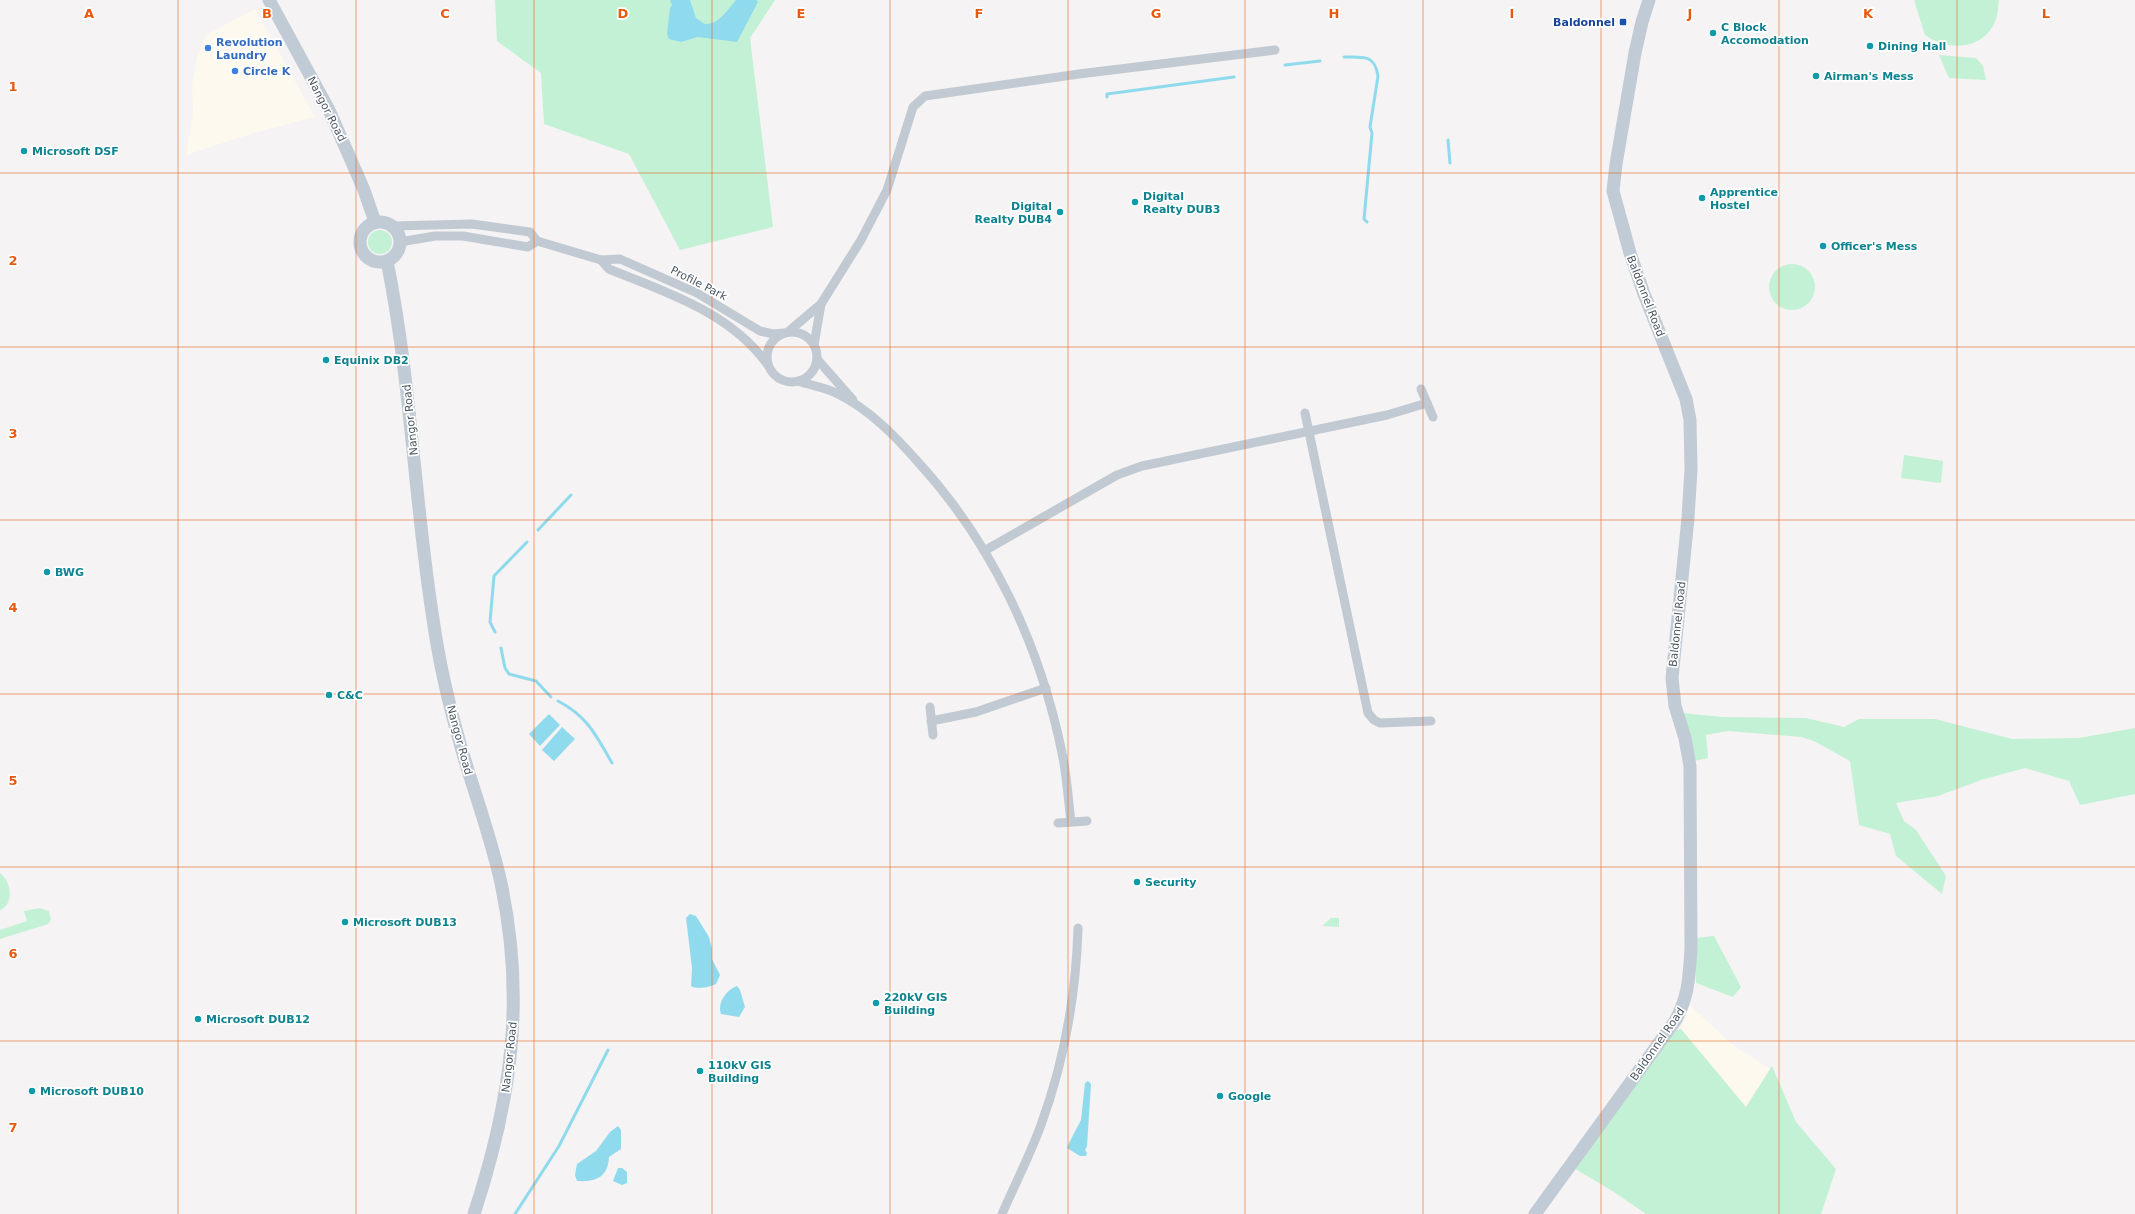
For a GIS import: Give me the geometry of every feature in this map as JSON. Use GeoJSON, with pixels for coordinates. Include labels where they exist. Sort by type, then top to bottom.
{"type":"FeatureCollection","features":[{"type":"Feature","properties":{"kind":"main road","name":"Nangor Road"},"geometry":{"type":"LineString","coordinates":[[269,0],[329,110],[361,184],[375,222]]}},
{"type":"Feature","properties":{"kind":"main road","name":"Baldonnel Road"},"geometry":{"type":"LineString","coordinates":[[1534,1214],[1675,1021],[1684,1004],[1689,978],[1691,949],[1690,766],[1685,738],[1675,706],[1672,678],[1692,470],[1690,420],[1686,399],[1630,252],[1613,191],[1616,164],[1635,53],[1649,0]]}},
{"type":"Feature","properties":{"kind":"main road"},"geometry":{"type":"LineString","coordinates":[[375,222],[384,222],[393,226],[397,231],[400,242],[396,253],[387,261],[374,261],[368,258],[361,248],[361,235],[369,225],[375,222]]}},
{"type":"Feature","properties":{"kind":"main road","name":"Nangor Road"},"geometry":{"type":"LineString","coordinates":[[387,261],[407,380],[420,520],[433,620],[458,733],[500,880],[511,941],[514,1004],[509,1076],[501,1119],[474,1214]]}},
{"type":"Feature","properties":{"kind":"street"},"geometry":{"type":"LineString","coordinates":[[856,404],[824,388],[798,382],[786,382],[780,379],[770,370],[767,364],[768,348],[771,342],[821,304],[861,240],[887,190],[913,107],[925,96],[1079,74],[1275,50]]}},
{"type":"Feature","properties":{"kind":"street","name":"Profile Park"},"geometry":{"type":"LineString","coordinates":[[393,226],[472,224],[505,227],[530,232],[537,241],[601,260],[620,259],[697,293],[760,331],[773,334],[786,332]]}},
{"type":"Feature","properties":{"kind":"street"},"geometry":{"type":"LineString","coordinates":[[400,242],[435,236],[463,236],[528,247],[537,241]]}},
{"type":"Feature","properties":{"kind":"street","name":"Profile Park"},"geometry":{"type":"LineString","coordinates":[[601,260],[609,269],[690,303],[738,332],[755,347],[767,364]]}},
{"type":"Feature","properties":{"kind":"street"},"geometry":{"type":"LineString","coordinates":[[798,382],[810,374],[815,367],[817,358],[814,345],[821,304]]}},
{"type":"Feature","properties":{"kind":"street"},"geometry":{"type":"LineString","coordinates":[[786,332],[802,334],[814,345]]}},
{"type":"Feature","properties":{"kind":"street"},"geometry":{"type":"LineString","coordinates":[[817,358],[856,404],[895,436],[942,487],[984,551],[1009,594],[1046,688],[1063,754],[1071,822]]}},
{"type":"Feature","properties":{"kind":"street"},"geometry":{"type":"LineString","coordinates":[[1421,389],[1433,417]]}},
{"type":"Feature","properties":{"kind":"street"},"geometry":{"type":"LineString","coordinates":[[984,551],[1118,475],[1144,466],[1387,415],[1427,403]]}},
{"type":"Feature","properties":{"kind":"street"},"geometry":{"type":"LineString","coordinates":[[1306,413],[1368,713],[1374,720],[1380,723],[1431,721]]}},
{"type":"Feature","properties":{"kind":"street"},"geometry":{"type":"LineString","coordinates":[[931,721],[976,712],[1046,688]]}},
{"type":"Feature","properties":{"kind":"street"},"geometry":{"type":"LineString","coordinates":[[930,707],[933,735]]}},
{"type":"Feature","properties":{"kind":"street"},"geometry":{"type":"LineString","coordinates":[[1058,823],[1087,821]]}},
{"type":"Feature","properties":{"kind":"street"},"geometry":{"type":"LineString","coordinates":[[1002,1214],[1028,1158],[1055,1083],[1069,1019],[1077,958],[1078,928]]}},
{"type":"Feature","properties":{"kind":"shaded area"},"geometry":{"type":"Polygon","coordinates":[[[255,9],[315,117],[257,132],[186,155],[193,113],[192,85],[197,58],[206,35],[255,9]]]}},
{"type":"Feature","properties":{"kind":"shaded area"},"geometry":{"type":"Polygon","coordinates":[[[1690,1005],[1733,1045],[1770,1069],[1746,1107],[1681,1029],[1690,1005]]]}},
{"type":"Feature","properties":{"kind":"green space"},"geometry":{"type":"Polygon","coordinates":[[[495,0],[775,0],[750,38],[773,227],[680,250],[629,154],[544,124],[541,73],[497,41],[495,0]]]}},
{"type":"Feature","properties":{"kind":"green space"},"geometry":{"type":"Polygon","coordinates":[[[1914,0],[1999,0],[1996,19],[1991,29],[1984,37],[1975,42],[1955,46],[1934,40],[1925,35],[1914,0]]]}},
{"type":"Feature","properties":{"kind":"green space"},"geometry":{"type":"Polygon","coordinates":[[[1939,55],[1976,58],[1983,66],[1986,80],[1949,78],[1939,55]]]}},
{"type":"Feature","properties":{"kind":"green space"},"geometry":{"type":"Polygon","coordinates":[[[380,230],[385,231],[391,237],[391,247],[385,253],[380,254],[375,253],[369,247],[368,242],[369,237],[375,231],[380,230]]]}},
{"type":"Feature","properties":{"kind":"green space"},"geometry":{"type":"Polygon","coordinates":[[[1792,264],[1805,268],[1811,274],[1815,287],[1811,300],[1805,306],[1792,310],[1779,306],[1773,300],[1769,287],[1773,274],[1779,268],[1792,264]]]}},
{"type":"Feature","properties":{"kind":"green space"},"geometry":{"type":"Polygon","coordinates":[[[1904,455],[1943,461],[1941,483],[1901,478],[1904,455]]]}},
{"type":"Feature","properties":{"kind":"green space"},"geometry":{"type":"Polygon","coordinates":[[[1682,713],[1722,717],[1806,718],[1844,727],[1859,719],[1935,719],[2012,739],[2079,738],[2135,728],[2135,794],[2080,805],[2069,781],[2025,768],[1981,780],[1938,796],[1896,803],[1904,821],[1916,830],[1946,876],[1942,894],[1896,856],[1890,834],[1859,825],[1850,761],[1814,741],[1801,737],[1728,731],[1706,735],[1708,758],[1694,761],[1682,713]]]}},
{"type":"Feature","properties":{"kind":"green space"},"geometry":{"type":"Polygon","coordinates":[[[0,873],[7,881],[10,892],[8,903],[0,910],[0,873]]]}},
{"type":"Feature","properties":{"kind":"green space"},"geometry":{"type":"Polygon","coordinates":[[[40,908],[49,911],[51,920],[48,924],[0,939],[0,930],[27,921],[24,911],[40,908]]]}},
{"type":"Feature","properties":{"kind":"green space"},"geometry":{"type":"Polygon","coordinates":[[[1331,918],[1339,918],[1339,927],[1322,926],[1331,918]]]}},
{"type":"Feature","properties":{"kind":"green space"},"geometry":{"type":"Polygon","coordinates":[[[1714,936],[1741,987],[1733,997],[1696,983],[1696,938],[1714,936]]]}},
{"type":"Feature","properties":{"kind":"green space"},"geometry":{"type":"Polygon","coordinates":[[[1681,1029],[1746,1107],[1772,1066],[1796,1122],[1836,1169],[1821,1214],[1646,1214],[1614,1192],[1572,1167],[1671,1032],[1681,1029]]]}},
{"type":"Feature","properties":{"kind":"water"},"geometry":{"type":"Polygon","coordinates":[[[670,0],[690,0],[696,18],[705,24],[715,22],[719,19],[736,0],[756,0],[758,2],[737,42],[698,37],[681,42],[669,39],[667,34],[670,8],[672,5],[670,0]]]}},
{"type":"Feature","properties":{"kind":"water"},"geometry":{"type":"Polygon","coordinates":[[[549,714],[560,725],[540,746],[529,734],[549,714]]]}},
{"type":"Feature","properties":{"kind":"water"},"geometry":{"type":"Polygon","coordinates":[[[562,727],[575,739],[554,761],[542,750],[562,727]]]}},
{"type":"Feature","properties":{"kind":"water"},"geometry":{"type":"Polygon","coordinates":[[[690,914],[696,916],[709,937],[712,949],[712,959],[720,975],[716,984],[704,988],[691,986],[692,968],[686,918],[690,914]]]}},
{"type":"Feature","properties":{"kind":"water"},"geometry":{"type":"Polygon","coordinates":[[[737,986],[740,990],[745,1007],[739,1017],[721,1014],[720,1006],[723,997],[737,986]]]}},
{"type":"Feature","properties":{"kind":"water"},"geometry":{"type":"Polygon","coordinates":[[[1088,1081],[1091,1084],[1087,1146],[1085,1150],[1087,1153],[1086,1156],[1080,1156],[1067,1148],[1081,1120],[1085,1083],[1088,1081]]]}},
{"type":"Feature","properties":{"kind":"water"},"geometry":{"type":"Polygon","coordinates":[[[618,1126],[621,1130],[621,1149],[609,1157],[606,1170],[595,1179],[589,1181],[577,1181],[575,1175],[577,1164],[596,1151],[610,1132],[618,1126]]]}},
{"type":"Feature","properties":{"kind":"water"},"geometry":{"type":"Polygon","coordinates":[[[618,1168],[622,1168],[627,1172],[627,1183],[622,1185],[613,1181],[618,1168]]]}},
{"type":"Feature","properties":{"kind":"waterway"},"geometry":{"type":"LineString","coordinates":[[1344,57],[1362,57],[1371,60],[1378,76],[1370,127],[1372,133],[1364,219],[1367,222]]}},
{"type":"Feature","properties":{"kind":"waterway"},"geometry":{"type":"LineString","coordinates":[[1285,65],[1320,61]]}},
{"type":"Feature","properties":{"kind":"waterway"},"geometry":{"type":"LineString","coordinates":[[1107,97],[1107,94],[1234,77]]}},
{"type":"Feature","properties":{"kind":"waterway"},"geometry":{"type":"LineString","coordinates":[[1448,140],[1450,163]]}},
{"type":"Feature","properties":{"kind":"waterway"},"geometry":{"type":"LineString","coordinates":[[538,530],[571,495]]}},
{"type":"Feature","properties":{"kind":"waterway"},"geometry":{"type":"LineString","coordinates":[[495,632],[490,622],[494,576],[527,542]]}},
{"type":"Feature","properties":{"kind":"waterway"},"geometry":{"type":"LineString","coordinates":[[501,648],[505,668],[509,674],[536,681],[551,697]]}},
{"type":"Feature","properties":{"kind":"waterway"},"geometry":{"type":"LineString","coordinates":[[558,701],[584,720],[596,735],[612,763]]}},
{"type":"Feature","properties":{"kind":"waterway"},"geometry":{"type":"LineString","coordinates":[[515,1214],[559,1146],[608,1050]]}},
{"type":"Feature","properties":{"kind":"place","name":"Baldonnel"},"geometry":{"type":"Point","coordinates":[1623,22]}},
{"type":"Feature","properties":{"kind":"place","name":"C Block Accomodation"},"geometry":{"type":"Point","coordinates":[1713,33]}},
{"type":"Feature","properties":{"kind":"place","name":"Dining Hall"},"geometry":{"type":"Point","coordinates":[1870,46]}},
{"type":"Feature","properties":{"kind":"place","name":"Revolution Laundry"},"geometry":{"type":"Point","coordinates":[208,48]}},
{"type":"Feature","properties":{"kind":"place","name":"Circle K"},"geometry":{"type":"Point","coordinates":[235,71]}},
{"type":"Feature","properties":{"kind":"place","name":"Airman's Mess"},"geometry":{"type":"Point","coordinates":[1816,76]}},
{"type":"Feature","properties":{"kind":"place","name":"Microsoft DSF"},"geometry":{"type":"Point","coordinates":[24,151]}},
{"type":"Feature","properties":{"kind":"place","name":"Apprentice Hostel"},"geometry":{"type":"Point","coordinates":[1702,198]}},
{"type":"Feature","properties":{"kind":"place","name":"Digital Realty DUB3"},"geometry":{"type":"Point","coordinates":[1135,202]}},
{"type":"Feature","properties":{"kind":"place","name":"Digital Realty DUB4"},"geometry":{"type":"Point","coordinates":[1060,212]}},
{"type":"Feature","properties":{"kind":"place","name":"Officer's Mess"},"geometry":{"type":"Point","coordinates":[1823,246]}},
{"type":"Feature","properties":{"kind":"place","name":"Equinix DB2"},"geometry":{"type":"Point","coordinates":[326,360]}},
{"type":"Feature","properties":{"kind":"place","name":"BWG"},"geometry":{"type":"Point","coordinates":[47,572]}},
{"type":"Feature","properties":{"kind":"place","name":"C&C"},"geometry":{"type":"Point","coordinates":[329,695]}},
{"type":"Feature","properties":{"kind":"place","name":"Security"},"geometry":{"type":"Point","coordinates":[1137,882]}},
{"type":"Feature","properties":{"kind":"place","name":"Microsoft DUB13"},"geometry":{"type":"Point","coordinates":[345,922]}},
{"type":"Feature","properties":{"kind":"place","name":"220kV GIS Building"},"geometry":{"type":"Point","coordinates":[876,1003]}},
{"type":"Feature","properties":{"kind":"place","name":"Microsoft DUB12"},"geometry":{"type":"Point","coordinates":[198,1019]}},
{"type":"Feature","properties":{"kind":"place","name":"110kV GIS Building"},"geometry":{"type":"Point","coordinates":[700,1071]}},
{"type":"Feature","properties":{"kind":"place","name":"Microsoft DUB10"},"geometry":{"type":"Point","coordinates":[32,1091]}},
{"type":"Feature","properties":{"kind":"place","name":"Google"},"geometry":{"type":"Point","coordinates":[1220,1096]}}]}
